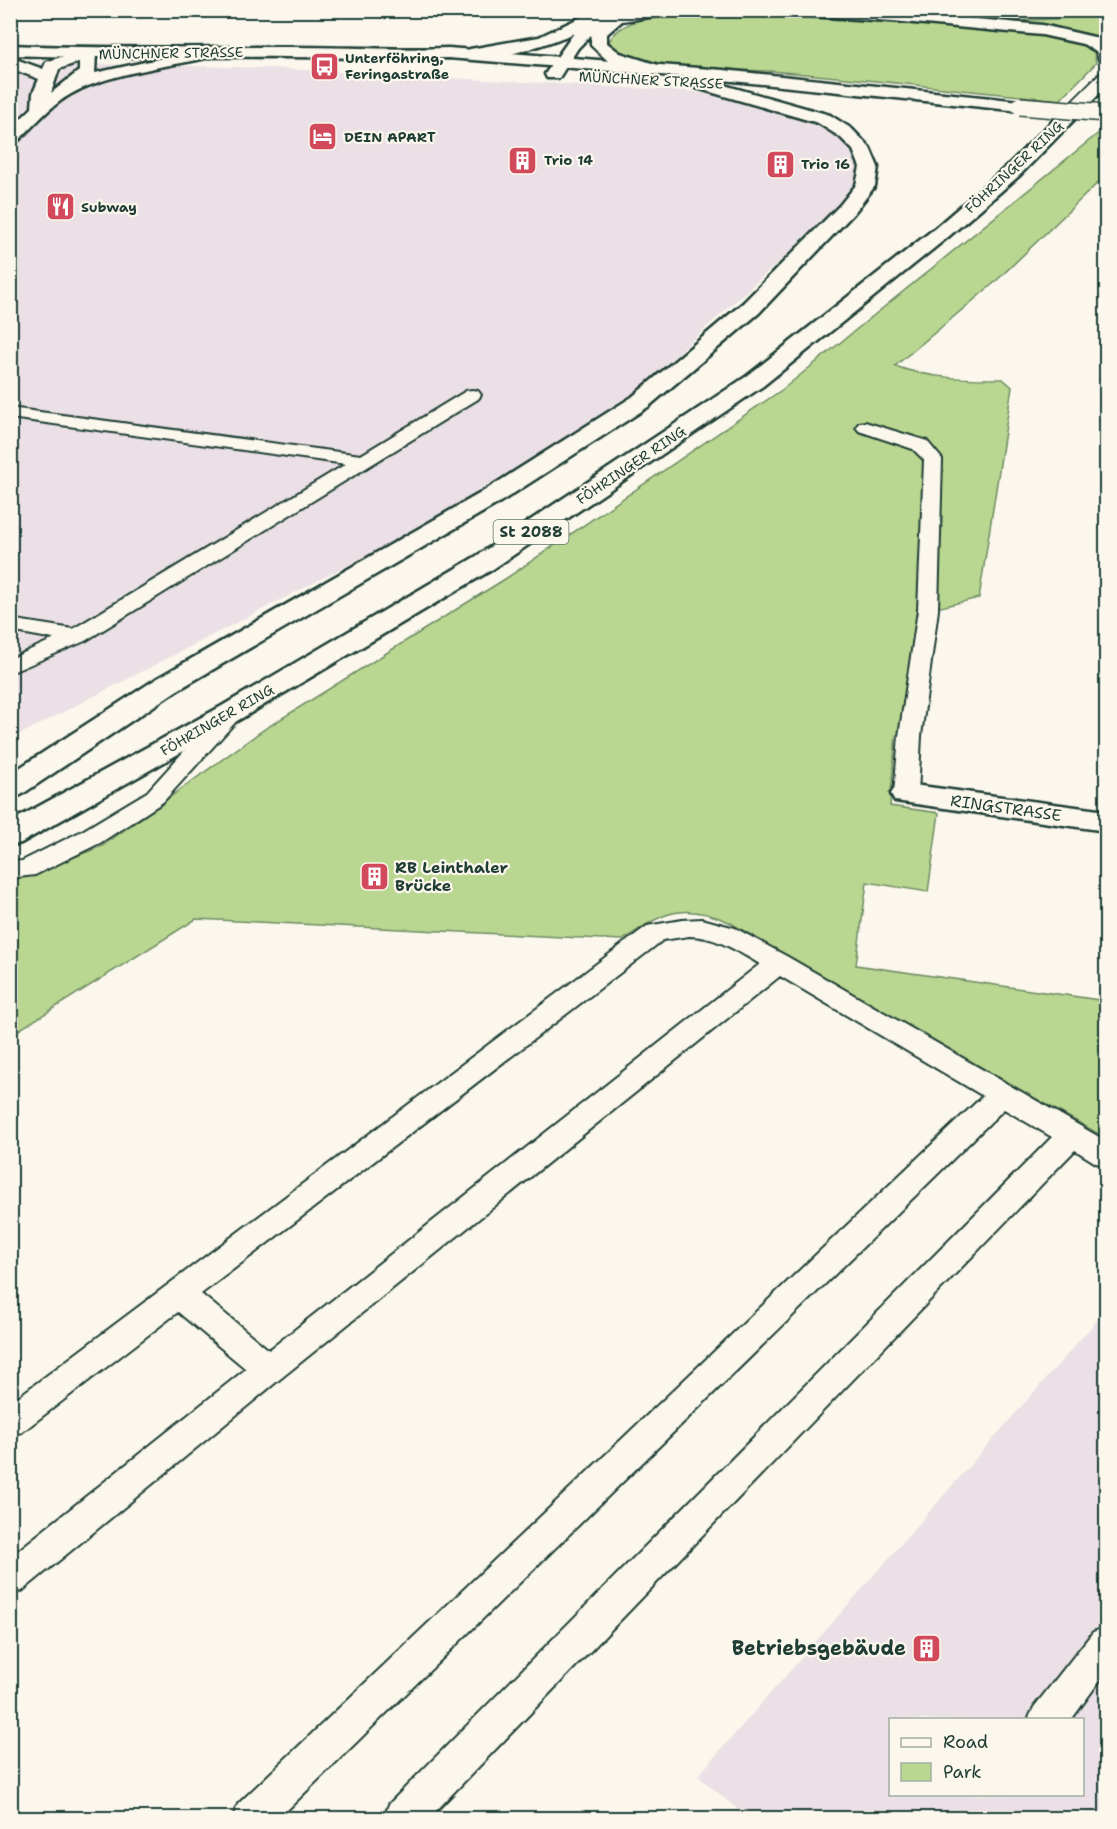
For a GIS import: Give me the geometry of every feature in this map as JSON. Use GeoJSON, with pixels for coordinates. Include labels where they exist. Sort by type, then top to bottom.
{"type":"FeatureCollection","features":[{"type":"Feature","properties":{"kind":"main road"},"geometry":{"type":"LineString","coordinates":[[470,54],[505,50],[547,39],[594,14],[664,10]]}},
{"type":"Feature","properties":{"kind":"main road"},"geometry":{"type":"LineString","coordinates":[[796,10],[1013,26],[1067,34],[1088,40],[1104,49],[1107,57]]}},
{"type":"Feature","properties":{"kind":"main road"},"geometry":{"type":"LineString","coordinates":[[557,68],[580,36],[592,26],[615,14]]}},
{"type":"Feature","properties":{"kind":"main road"},"geometry":{"type":"LineString","coordinates":[[615,14],[599,33],[598,45],[614,57],[652,69]]}},
{"type":"Feature","properties":{"kind":"main road"},"geometry":{"type":"LineString","coordinates":[[893,16],[1044,14]]}},
{"type":"Feature","properties":{"kind":"main road","name":"MÜNCHNER STRASSE"},"geometry":{"type":"LineString","coordinates":[[10,50],[88,53],[403,55],[424,52],[470,54],[557,68],[699,83],[901,94],[1107,112]]}},
{"type":"Feature","properties":{"kind":"main road"},"geometry":{"type":"LineString","coordinates":[[67,89],[102,76],[213,52]]}},
{"type":"Feature","properties":{"kind":"main road"},"geometry":{"type":"LineString","coordinates":[[10,139],[41,109],[87,73],[88,53],[52,66],[47,76],[41,109]]}},
{"type":"Feature","properties":{"kind":"main road","name":"MÜNCHNER STRASSE"},"geometry":{"type":"LineString","coordinates":[[403,55],[418,62],[450,66],[652,69],[838,85],[901,94]]}},
{"type":"Feature","properties":{"kind":"main road"},"geometry":{"type":"LineString","coordinates":[[10,62],[47,76]]}},
{"type":"Feature","properties":{"kind":"main road","name":"FÖHRINGER RING"},"geometry":{"type":"LineString","coordinates":[[10,836],[232,712],[484,563],[745,387],[941,233],[1013,171],[1105,76]]}},
{"type":"Feature","properties":{"kind":"main road"},"geometry":{"type":"LineString","coordinates":[[10,788],[166,685],[488,499],[640,402],[751,308],[847,209],[865,186],[869,167],[861,148],[846,133],[824,119],[699,83]]}},
{"type":"Feature","properties":{"kind":"main road"},"geometry":{"type":"LineString","coordinates":[[1083,130],[1107,112]]}},
{"type":"Feature","properties":{"kind":"main road"},"geometry":{"type":"LineString","coordinates":[[1013,171],[1067,143]]}},
{"type":"Feature","properties":{"kind":"main road","name":"RINGSTRASSE"},"geometry":{"type":"LineString","coordinates":[[906,794],[1107,821]]}},
{"type":"Feature","properties":{"kind":"lane"},"geometry":{"type":"LineString","coordinates":[[10,667],[77,636],[472,395]]}},
{"type":"Feature","properties":{"kind":"lane"},"geometry":{"type":"LineString","coordinates":[[10,413],[367,461]]}},
{"type":"Feature","properties":{"kind":"lane"},"geometry":{"type":"LineString","coordinates":[[865,427],[920,445],[933,459],[928,610],[910,736],[906,794]]}},
{"type":"Feature","properties":{"kind":"lane"},"geometry":{"type":"LineString","coordinates":[[10,625],[77,636]]}},
{"type":"Feature","properties":{"kind":"lane"},"geometry":{"type":"LineString","coordinates":[[10,870],[26,869],[81,841],[155,797],[232,712]]}},
{"type":"Feature","properties":{"kind":"lane"},"geometry":{"type":"LineString","coordinates":[[10,1422],[656,933],[681,928],[708,929],[779,963],[1107,1155]]}},
{"type":"Feature","properties":{"kind":"lane"},"geometry":{"type":"LineString","coordinates":[[10,1579],[268,1369],[779,963]]}},
{"type":"Feature","properties":{"kind":"lane"},"geometry":{"type":"LineString","coordinates":[[252,1818],[1001,1095]]}},
{"type":"Feature","properties":{"kind":"lane"},"geometry":{"type":"LineString","coordinates":[[403,1818],[805,1405],[1072,1135]]}},
{"type":"Feature","properties":{"kind":"lane"},"geometry":{"type":"LineString","coordinates":[[179,1294],[268,1369]]}},
{"type":"Feature","properties":{"kind":"lane"},"geometry":{"type":"LineString","coordinates":[[1048,1718],[1107,1644]]}},
{"type":"Feature","properties":{"kind":"shaded area"},"geometry":{"type":"Polygon","coordinates":[[[11,62],[269,68],[687,91],[747,99],[814,121],[839,133],[857,155],[857,174],[855,186],[844,202],[629,398],[472,501],[11,739],[11,62]]]}},
{"type":"Feature","properties":{"kind":"shaded area"},"geometry":{"type":"Polygon","coordinates":[[[1106,1310],[1106,1818],[748,1818],[698,1776],[1106,1310]]]}},
{"type":"Feature","properties":{"kind":"green space"},"geometry":{"type":"Polygon","coordinates":[[[1106,12],[1106,43],[1069,31],[1006,21],[1054,19],[1106,12]]]}},
{"type":"Feature","properties":{"kind":"green space"},"geometry":{"type":"Polygon","coordinates":[[[732,13],[1032,32],[1085,44],[1094,52],[1096,63],[1060,100],[817,75],[668,65],[625,53],[608,44],[616,32],[629,24],[645,19],[663,15],[732,13]]]}},
{"type":"Feature","properties":{"kind":"green space"},"geometry":{"type":"Polygon","coordinates":[[[1106,127],[1106,175],[994,283],[895,366],[935,376],[1003,379],[1012,387],[979,598],[928,610],[910,736],[896,735],[890,806],[939,813],[928,892],[867,882],[856,965],[1106,1001],[1106,1138],[867,1004],[729,922],[698,912],[685,911],[661,917],[623,940],[196,919],[11,1035],[11,878],[29,875],[102,846],[263,730],[505,579],[783,389],[1106,127]]]}},
{"type":"Feature","properties":{"kind":"place","name":"Unterföhring, Feringastraße"},"geometry":{"type":"Point","coordinates":[324,66]}},
{"type":"Feature","properties":{"kind":"place","name":"DEIN APART"},"geometry":{"type":"Point","coordinates":[323,137]}},
{"type":"Feature","properties":{"kind":"place","name":"Trio 14"},"geometry":{"type":"Point","coordinates":[523,160]}},
{"type":"Feature","properties":{"kind":"place","name":"Trio 16"},"geometry":{"type":"Point","coordinates":[780,164]}},
{"type":"Feature","properties":{"kind":"place","name":"Subway"},"geometry":{"type":"Point","coordinates":[60,207]}},
{"type":"Feature","properties":{"kind":"place","name":"RB Leinthaler Brücke"},"geometry":{"type":"Point","coordinates":[374,876]}},
{"type":"Feature","properties":{"kind":"place","name":"Betriebsgebäude"},"geometry":{"type":"Point","coordinates":[927,1648]}}]}
